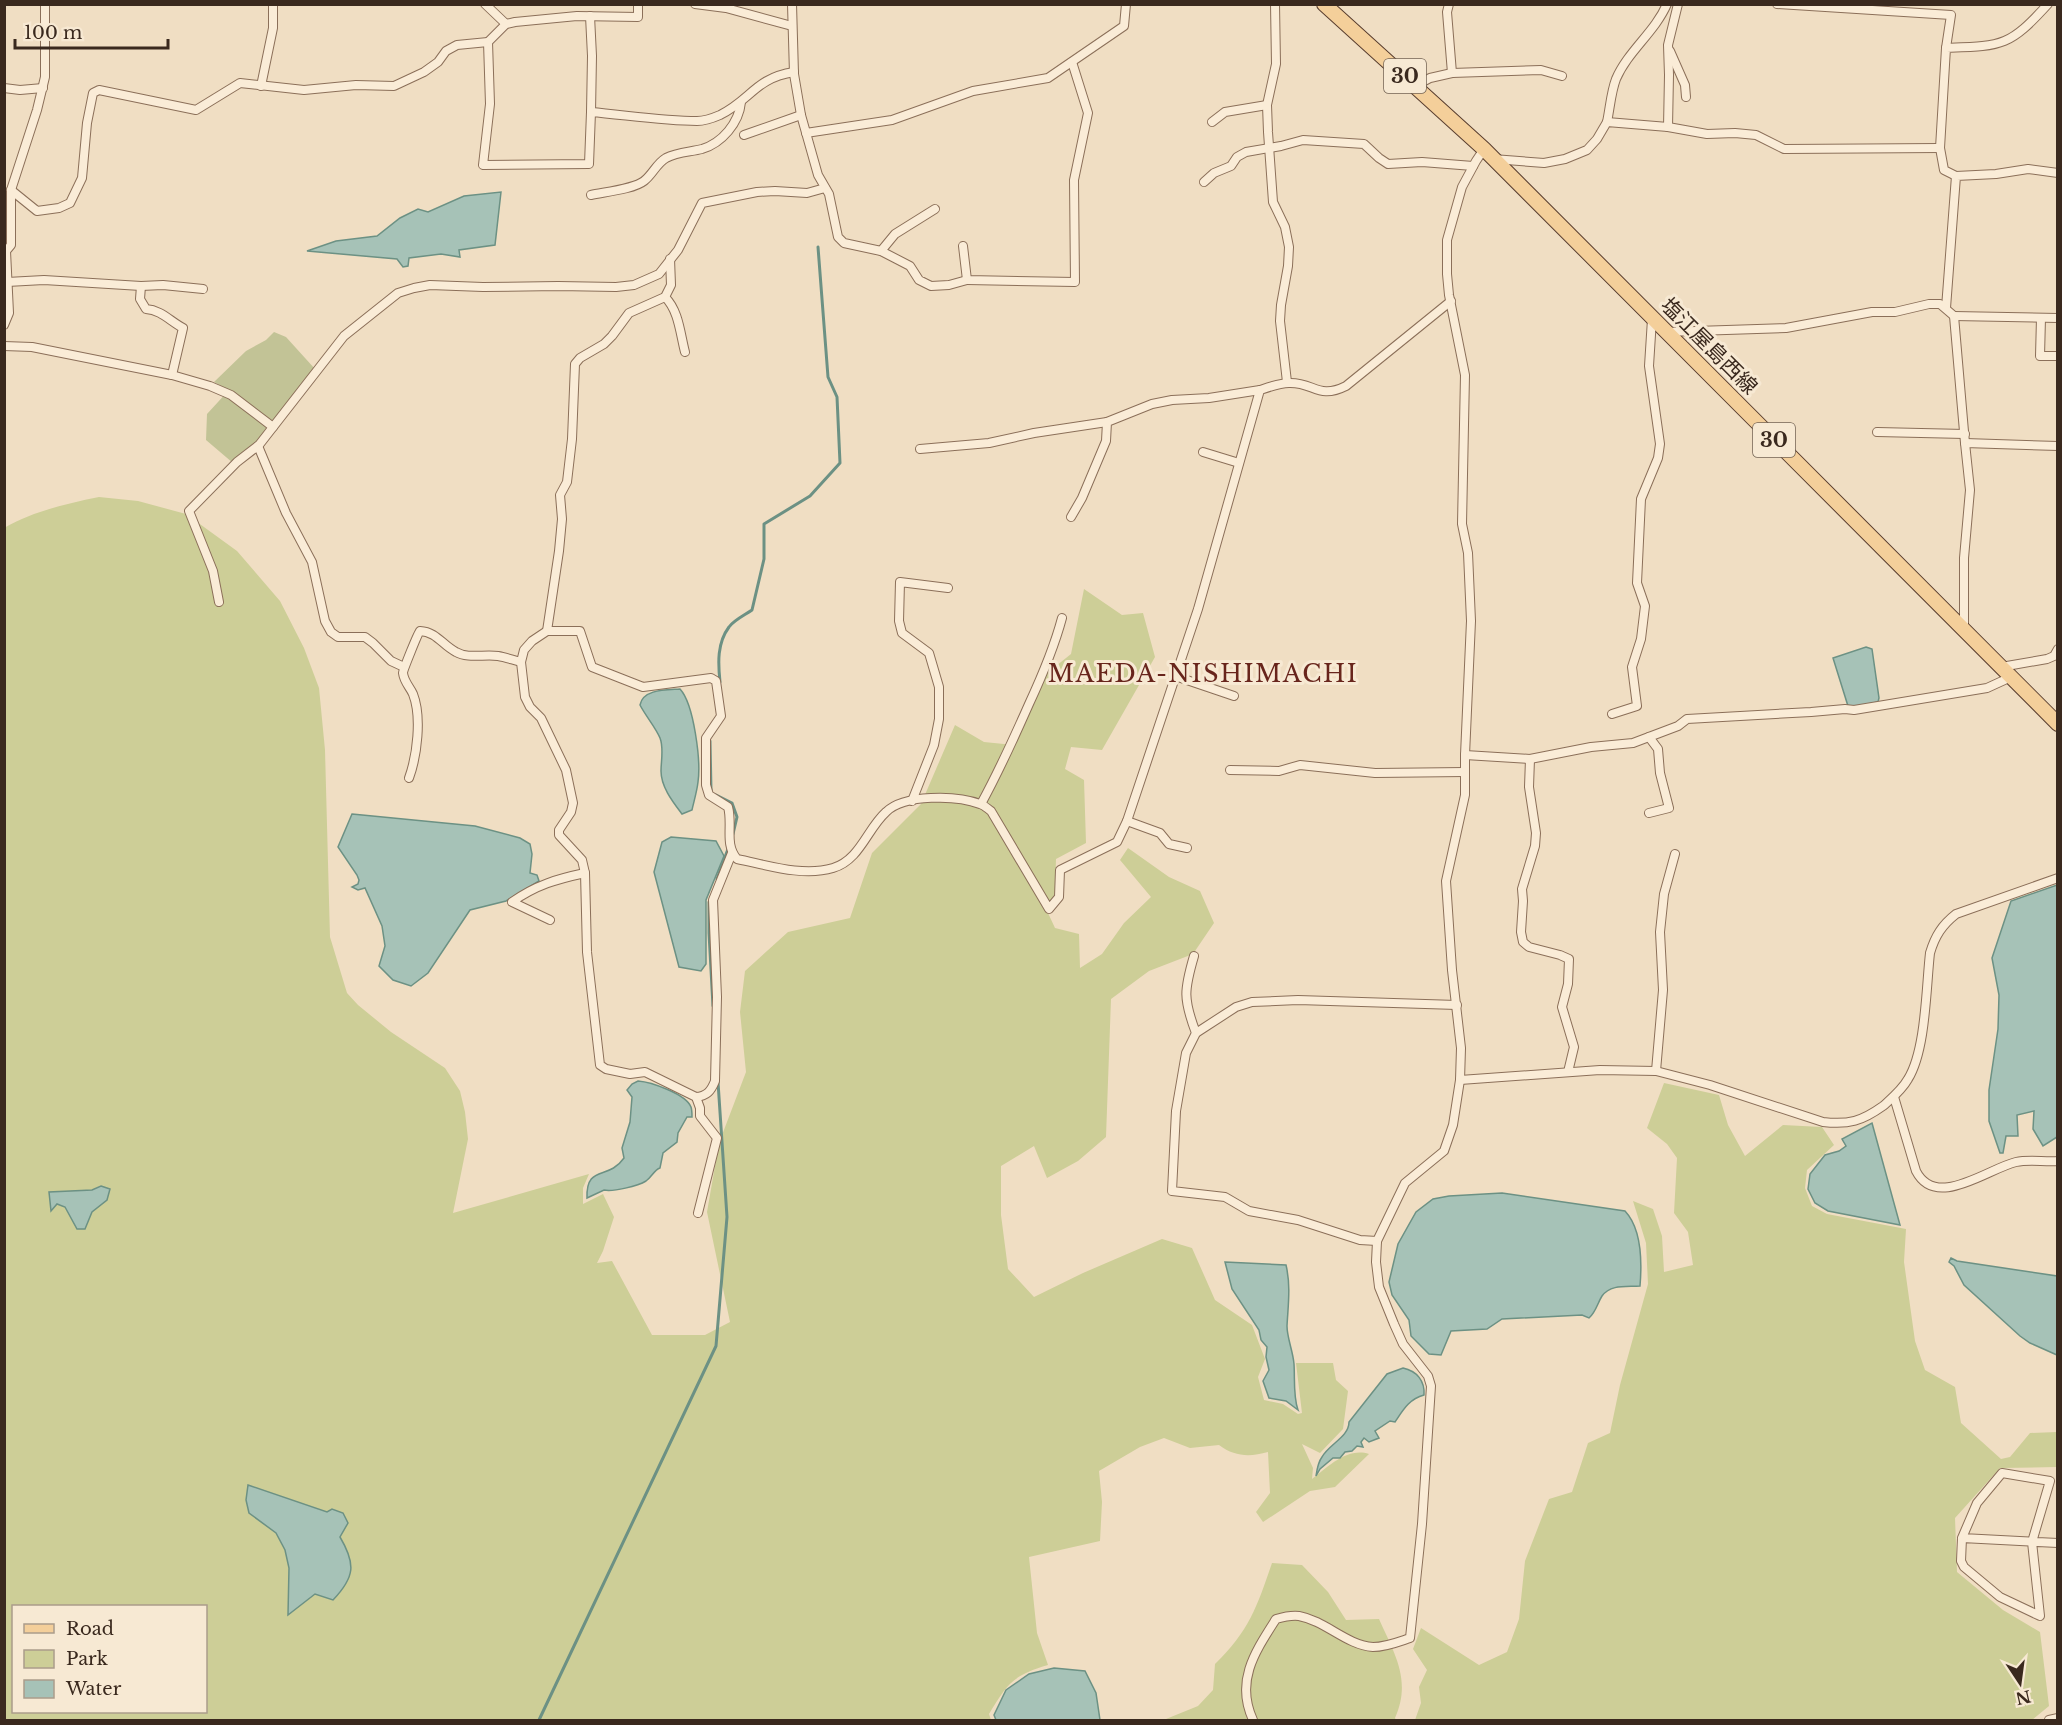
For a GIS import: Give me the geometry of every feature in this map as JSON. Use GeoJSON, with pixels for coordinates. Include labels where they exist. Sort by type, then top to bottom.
{"type":"FeatureCollection","features":[{"type":"Feature","properties":{"kind":"main road","name":"塩江屋島西線"},"geometry":{"type":"LineString","coordinates":[[1324,4],[1415,86],[1483,158],[1652,319],[2058,724]]}},
{"type":"Feature","properties":{"kind":"street"},"geometry":{"type":"LineString","coordinates":[[4,325],[9,313],[6,251],[11,245],[11,190],[45,78],[45,4]]}},
{"type":"Feature","properties":{"kind":"street"},"geometry":{"type":"LineString","coordinates":[[261,86],[273,28],[273,4]]}},
{"type":"Feature","properties":{"kind":"street"},"geometry":{"type":"LineString","coordinates":[[485,4],[506,24]]}},
{"type":"Feature","properties":{"kind":"street"},"geometry":{"type":"LineString","coordinates":[[11,190],[37,211],[52,210],[70,203],[82,178],[87,123],[93,93],[99,90],[196,110],[240,83],[304,90],[356,85],[394,86],[424,72],[438,62],[446,51],[458,45],[488,42],[506,24],[590,16],[638,17],[638,4]]}},
{"type":"Feature","properties":{"kind":"street"},"geometry":{"type":"LineString","coordinates":[[695,4],[726,8],[792,26]]}},
{"type":"Feature","properties":{"kind":"street"},"geometry":{"type":"LineString","coordinates":[[792,4],[794,72],[801,115],[818,175],[829,194],[841,240],[881,251],[910,266],[919,280],[931,286],[949,285],[967,280],[1074,282],[1074,180],[1088,113],[1074,67]]}},
{"type":"Feature","properties":{"kind":"street"},"geometry":{"type":"LineString","coordinates":[[806,133],[892,120],[973,91],[1048,78],[1074,67],[1124,26],[1126,4]]}},
{"type":"Feature","properties":{"kind":"street"},"geometry":{"type":"LineString","coordinates":[[1275,4],[1276,64],[1267,105],[1273,202],[1285,227],[1289,247],[1280,321],[1287,382]]}},
{"type":"Feature","properties":{"kind":"street"},"geometry":{"type":"LineString","coordinates":[[1449,4],[1447,12],[1452,74]]}},
{"type":"Feature","properties":{"kind":"street"},"geometry":{"type":"LineString","coordinates":[[1667,4],[1664,36],[1685,85],[1686,97]]}},
{"type":"Feature","properties":{"kind":"street"},"geometry":{"type":"LineString","coordinates":[[1204,182],[1214,172],[1231,166],[1237,157],[1246,152],[1269,149],[1303,140],[1364,144],[1388,164],[1483,158],[1544,163],[1565,159],[1587,150],[1597,139],[1607,122],[1616,80],[1642,38],[1662,16],[1667,4]]}},
{"type":"Feature","properties":{"kind":"street"},"geometry":{"type":"LineString","coordinates":[[1668,127],[1668,45],[1678,4]]}},
{"type":"Feature","properties":{"kind":"street"},"geometry":{"type":"LineString","coordinates":[[1777,4],[1951,15],[1946,48],[1940,148],[1944,170],[1956,176],[1996,174],[2028,169],[2058,173]]}},
{"type":"Feature","properties":{"kind":"street"},"geometry":{"type":"LineString","coordinates":[[1946,48],[1992,46],[2012,39],[2027,27],[2048,4]]}},
{"type":"Feature","properties":{"kind":"street"},"geometry":{"type":"LineString","coordinates":[[488,42],[490,104],[483,165],[589,164],[592,56],[590,16]]}},
{"type":"Feature","properties":{"kind":"street"},"geometry":{"type":"LineString","coordinates":[[1415,86],[1430,78],[1452,74],[1541,70],[1562,76]]}},
{"type":"Feature","properties":{"kind":"street"},"geometry":{"type":"LineString","coordinates":[[591,111],[700,121],[716,117],[741,102],[770,78],[794,72]]}},
{"type":"Feature","properties":{"kind":"street"},"geometry":{"type":"LineString","coordinates":[[4,88],[20,90],[43,88]]}},
{"type":"Feature","properties":{"kind":"street"},"geometry":{"type":"LineString","coordinates":[[591,195],[634,187],[645,180],[656,164],[668,156],[704,149],[717,141],[734,125],[740,113],[741,102]]}},
{"type":"Feature","properties":{"kind":"street"},"geometry":{"type":"LineString","coordinates":[[1212,122],[1225,112],[1267,105]]}},
{"type":"Feature","properties":{"kind":"street"},"geometry":{"type":"LineString","coordinates":[[744,135],[801,115]]}},
{"type":"Feature","properties":{"kind":"street"},"geometry":{"type":"LineString","coordinates":[[1607,122],[1668,127],[1707,134],[1756,135],[1784,149],[1940,148]]}},
{"type":"Feature","properties":{"kind":"street"},"geometry":{"type":"LineString","coordinates":[[1253,1720],[1245,1693],[1246,1680],[1252,1658],[1276,1619],[1299,1616],[1320,1623],[1352,1642],[1372,1647],[1387,1646],[1410,1638],[1422,1524],[1431,1386],[1420,1364],[1403,1344],[1379,1287],[1376,1262],[1377,1241],[1404,1183],[1444,1151],[1453,1125],[1460,1080],[1461,1048],[1450,947],[1446,881],[1465,795],[1471,621],[1468,553],[1462,524],[1465,375],[1447,274],[1447,240],[1462,188],[1483,158]]}},
{"type":"Feature","properties":{"kind":"street"},"geometry":{"type":"LineString","coordinates":[[1946,308],[1956,176]]}},
{"type":"Feature","properties":{"kind":"street"},"geometry":{"type":"LineString","coordinates":[[219,602],[213,571],[189,511],[237,462],[258,446],[344,336],[398,293],[430,285],[616,287],[634,285],[659,274],[678,250],[702,203],[757,192],[807,193],[825,188]]}},
{"type":"Feature","properties":{"kind":"street"},"geometry":{"type":"LineString","coordinates":[[881,251],[895,234],[935,209]]}},
{"type":"Feature","properties":{"kind":"street"},"geometry":{"type":"LineString","coordinates":[[963,246],[967,280]]}},
{"type":"Feature","properties":{"kind":"street"},"geometry":{"type":"LineString","coordinates":[[547,631],[559,551],[562,519],[560,495],[567,482],[572,439],[575,364],[580,358],[604,345],[629,313],[667,294],[671,285],[670,259]]}},
{"type":"Feature","properties":{"kind":"street"},"geometry":{"type":"LineString","coordinates":[[8,282],[44,280],[203,289]]}},
{"type":"Feature","properties":{"kind":"street"},"geometry":{"type":"LineString","coordinates":[[141,286],[140,299],[146,309],[160,312],[169,321],[183,328],[172,375]]}},
{"type":"Feature","properties":{"kind":"street"},"geometry":{"type":"LineString","coordinates":[[667,294],[676,316],[685,352]]}},
{"type":"Feature","properties":{"kind":"street"},"geometry":{"type":"LineString","coordinates":[[920,449],[989,443],[1034,433],[1107,422],[1152,404],[1260,390],[1287,382],[1302,384],[1320,392],[1336,391],[1346,386],[1451,301]]}},
{"type":"Feature","properties":{"kind":"street"},"geometry":{"type":"LineString","coordinates":[[1665,332],[1786,328],[1872,312],[1895,312],[1929,304],[1940,304],[1946,308],[1954,316],[1970,490],[1964,558],[1964,631]]}},
{"type":"Feature","properties":{"kind":"street"},"geometry":{"type":"LineString","coordinates":[[1954,316],[2058,318]]}},
{"type":"Feature","properties":{"kind":"street"},"geometry":{"type":"LineString","coordinates":[[2041,318],[2040,356],[2058,356]]}},
{"type":"Feature","properties":{"kind":"street"},"geometry":{"type":"LineString","coordinates":[[1612,714],[1637,706],[1632,668],[1641,639],[1645,606],[1637,583],[1641,499],[1658,458],[1660,444],[1649,366],[1652,319]]}},
{"type":"Feature","properties":{"kind":"street"},"geometry":{"type":"LineString","coordinates":[[4,346],[32,347],[172,375],[210,386],[231,395],[273,427]]}},
{"type":"Feature","properties":{"kind":"street"},"geometry":{"type":"LineString","coordinates":[[731,850],[712,900],[717,997],[715,1081],[712,1090],[704,1096],[696,1096],[645,1072],[630,1074],[606,1069],[600,1065],[588,952],[585,873],[582,860],[559,836],[559,830],[571,812],[573,803],[566,770],[541,718],[525,697],[521,662],[524,650],[532,641],[547,631],[580,631],[592,667],[643,687],[711,678],[716,681],[721,716],[706,738],[706,785],[709,795],[728,807],[731,819],[729,837],[731,850],[737,859],[801,871],[834,868],[850,859],[886,811],[920,799],[965,800],[981,804],[991,811],[1049,909],[1059,897],[1060,870],[1117,842],[1127,821],[1198,609],[1260,390]]}},
{"type":"Feature","properties":{"kind":"street"},"geometry":{"type":"LineString","coordinates":[[1071,517],[1082,498],[1106,441],[1107,422]]}},
{"type":"Feature","properties":{"kind":"street"},"geometry":{"type":"LineString","coordinates":[[1877,432],[2058,446]]}},
{"type":"Feature","properties":{"kind":"street"},"geometry":{"type":"LineString","coordinates":[[258,446],[286,513],[312,562],[324,621],[331,632],[338,637],[365,638],[391,661],[404,667]]}},
{"type":"Feature","properties":{"kind":"street"},"geometry":{"type":"LineString","coordinates":[[1203,452],[1239,463]]}},
{"type":"Feature","properties":{"kind":"street"},"geometry":{"type":"LineString","coordinates":[[912,801],[934,745],[939,719],[939,687],[928,653],[902,633],[899,621],[900,582],[948,588]]}},
{"type":"Feature","properties":{"kind":"street"},"geometry":{"type":"LineString","coordinates":[[981,804],[999,770],[1046,665],[1062,618]]}},
{"type":"Feature","properties":{"kind":"street"},"geometry":{"type":"LineString","coordinates":[[410,778],[416,760],[417,719],[413,693],[406,684],[404,667],[412,653],[416,635],[420,631],[429,631],[447,647],[463,655],[497,656],[521,662]]}},
{"type":"Feature","properties":{"kind":"street"},"geometry":{"type":"LineString","coordinates":[[1465,755],[1530,759],[1591,747],[1633,743],[1678,726],[1686,719],[1854,710],[1987,688],[2006,672],[2054,656],[2058,649]]}},
{"type":"Feature","properties":{"kind":"street"},"geometry":{"type":"LineString","coordinates":[[1175,676],[1234,696]]}},
{"type":"Feature","properties":{"kind":"street"},"geometry":{"type":"LineString","coordinates":[[1649,737],[1658,749],[1660,773],[1669,808],[1649,813]]}},
{"type":"Feature","properties":{"kind":"street"},"geometry":{"type":"LineString","coordinates":[[1530,759],[1529,787],[1536,834],[1535,846],[1522,890],[1521,932],[1523,942],[1529,947],[1569,959],[1568,984],[1562,1007],[1574,1047],[1568,1072]]}},
{"type":"Feature","properties":{"kind":"street"},"geometry":{"type":"LineString","coordinates":[[1230,770],[1279,771],[1300,765],[1375,773],[1465,772]]}},
{"type":"Feature","properties":{"kind":"street"},"geometry":{"type":"LineString","coordinates":[[1127,821],[1160,833],[1169,844],[1187,848]]}},
{"type":"Feature","properties":{"kind":"street"},"geometry":{"type":"LineString","coordinates":[[1656,1071],[1663,990],[1660,932],[1664,894],[1675,854]]}},
{"type":"Feature","properties":{"kind":"street"},"geometry":{"type":"LineString","coordinates":[[550,920],[512,902],[526,892],[558,878],[585,873]]}},
{"type":"Feature","properties":{"kind":"street"},"geometry":{"type":"LineString","coordinates":[[1460,1080],[1600,1070],[1656,1071],[1710,1085],[1823,1122],[1840,1124],[1857,1121],[1894,1097],[1908,1080],[1919,1053],[1929,953],[1943,924],[1956,914],[2058,878]]}},
{"type":"Feature","properties":{"kind":"street"},"geometry":{"type":"LineString","coordinates":[[1194,956],[1186,982],[1185,997],[1196,1033]]}},
{"type":"Feature","properties":{"kind":"street"},"geometry":{"type":"LineString","coordinates":[[1377,1241],[1359,1240],[1298,1220],[1249,1211],[1225,1197],[1172,1191],[1176,1111],[1186,1053],[1196,1033],[1236,1007],[1252,1002],[1298,1000],[1457,1005]]}},
{"type":"Feature","properties":{"kind":"street"},"geometry":{"type":"LineString","coordinates":[[696,1096],[700,1116],[717,1138],[698,1213]]}},
{"type":"Feature","properties":{"kind":"street"},"geometry":{"type":"LineString","coordinates":[[1894,1097],[1916,1171],[1926,1185],[1950,1187],[1985,1176],[2012,1163],[2058,1161]]}},
{"type":"Feature","properties":{"kind":"street"},"geometry":{"type":"LineString","coordinates":[[2002,1473],[2050,1481],[2032,1542],[2040,1616],[2000,1598],[1964,1567],[1961,1561],[1962,1538],[1977,1503],[2002,1473]]}},
{"type":"Feature","properties":{"kind":"street"},"geometry":{"type":"LineString","coordinates":[[1962,1538],[2058,1543]]}},
{"type":"Feature","properties":{"kind":"street"},"geometry":{"type":"LineString","coordinates":[[2049,1720],[2058,1718]]}},
{"type":"Feature","properties":{"kind":"green space"},"geometry":{"type":"Polygon","coordinates":[[[274,332],[286,337],[315,369],[256,443],[233,463],[206,440],[207,414],[229,390],[214,382],[246,351],[266,340],[274,332]]]}},
{"type":"Feature","properties":{"kind":"green space"},"geometry":{"type":"Polygon","coordinates":[[[99,497],[138,501],[186,514],[237,551],[280,601],[304,648],[319,688],[325,750],[330,937],[347,993],[391,1032],[445,1068],[460,1091],[468,1139],[453,1213],[589,1174],[583,1188],[583,1204],[603,1194],[614,1217],[597,1263],[612,1261],[652,1335],[705,1335],[730,1322],[707,1212],[719,1143],[746,1072],[740,1012],[745,971],[788,932],[850,918],[872,853],[921,804],[955,725],[984,742],[1014,745],[1046,674],[1071,654],[1084,589],[1122,615],[1143,613],[1155,657],[1102,750],[1071,747],[1065,769],[1084,780],[1086,843],[1056,859],[1055,892],[1048,913],[1055,928],[1079,934],[1080,968],[1102,954],[1124,923],[1151,897],[1120,860],[1128,848],[1169,877],[1200,891],[1214,923],[1193,954],[1149,971],[1111,999],[1106,1137],[1078,1161],[1047,1178],[1034,1146],[1001,1166],[1001,1215],[1008,1269],[1034,1297],[1162,1239],[1192,1248],[1215,1300],[1252,1325],[1265,1359],[1258,1377],[1264,1400],[1283,1404],[1298,1414],[1302,1413],[1296,1363],[1333,1363],[1336,1380],[1348,1391],[1343,1429],[1320,1453],[1302,1444],[1313,1468],[1312,1479],[1338,1459],[1353,1453],[1369,1454],[1335,1487],[1310,1491],[1263,1522],[1256,1512],[1270,1493],[1268,1452],[1243,1455],[1231,1452],[1219,1445],[1190,1448],[1164,1438],[1140,1447],[1099,1471],[1102,1502],[1100,1541],[1029,1557],[1037,1633],[1048,1665],[1012,1682],[989,1714],[991,1720],[5,1720],[4,528],[62,505],[99,497]]]}},
{"type":"Feature","properties":{"kind":"green space"},"geometry":{"type":"Polygon","coordinates":[[[1664,1083],[1719,1095],[1728,1125],[1745,1156],[1783,1125],[1822,1127],[1834,1145],[1807,1170],[1805,1188],[1812,1206],[1827,1214],[1906,1229],[1904,1262],[1915,1341],[1925,1370],[1955,1387],[1961,1423],[2001,1459],[2010,1457],[2030,1433],[2057,1432],[2057,1467],[2000,1468],[1955,1518],[1957,1572],[2003,1610],[2040,1632],[2049,1706],[2032,1720],[1415,1720],[1421,1703],[1419,1687],[1427,1670],[1413,1649],[1421,1628],[1479,1665],[1507,1652],[1519,1619],[1525,1561],[1549,1499],[1572,1492],[1588,1443],[1610,1433],[1620,1385],[1648,1284],[1646,1243],[1633,1201],[1653,1209],[1662,1236],[1664,1272],[1693,1265],[1688,1232],[1674,1213],[1677,1158],[1667,1144],[1647,1128],[1664,1083]]]}},
{"type":"Feature","properties":{"kind":"green space"},"geometry":{"type":"Polygon","coordinates":[[[1272,1563],[1302,1565],[1328,1592],[1346,1620],[1379,1619],[1399,1667],[1402,1691],[1396,1720],[1166,1719],[1198,1706],[1213,1690],[1215,1664],[1227,1652],[1251,1618],[1272,1563]]]}},
{"type":"Feature","properties":{"kind":"water"},"geometry":{"type":"Polygon","coordinates":[[[501,192],[495,245],[459,250],[460,257],[441,254],[409,258],[408,266],[403,267],[397,259],[307,251],[336,241],[377,236],[400,218],[418,209],[428,212],[464,196],[501,192]]]}},
{"type":"Feature","properties":{"kind":"water"},"geometry":{"type":"Polygon","coordinates":[[[1866,647],[1872,649],[1878,702],[1848,706],[1833,658],[1866,647]]]}},
{"type":"Feature","properties":{"kind":"water"},"geometry":{"type":"Polygon","coordinates":[[[680,689],[685,696],[693,719],[699,773],[692,810],[682,814],[663,783],[660,738],[640,705],[650,693],[680,689]]]}},
{"type":"Feature","properties":{"kind":"water"},"geometry":{"type":"Polygon","coordinates":[[[352,814],[475,826],[520,838],[530,844],[532,854],[530,873],[537,875],[539,881],[506,901],[470,910],[428,973],[411,986],[393,980],[379,966],[385,946],[382,926],[365,888],[358,890],[352,887],[358,884],[359,880],[338,847],[352,814]]]}},
{"type":"Feature","properties":{"kind":"water"},"geometry":{"type":"Polygon","coordinates":[[[671,837],[716,841],[724,856],[706,900],[706,964],[701,971],[679,967],[654,872],[662,842],[671,837]]]}},
{"type":"Feature","properties":{"kind":"water"},"geometry":{"type":"Polygon","coordinates":[[[2057,885],[2057,1137],[2043,1146],[2033,1129],[2034,1111],[2017,1115],[2018,1136],[2006,1136],[2003,1153],[2000,1153],[1989,1121],[1989,1090],[1998,1029],[1999,995],[1992,958],[2011,901],[2057,885]]]}},
{"type":"Feature","properties":{"kind":"water"},"geometry":{"type":"Polygon","coordinates":[[[638,1081],[675,1093],[688,1102],[692,1117],[687,1117],[678,1133],[677,1142],[663,1153],[660,1168],[646,1181],[625,1188],[604,1190],[587,1198],[588,1187],[594,1176],[618,1165],[624,1158],[622,1148],[630,1122],[632,1097],[627,1090],[638,1081]]]}},
{"type":"Feature","properties":{"kind":"water"},"geometry":{"type":"Polygon","coordinates":[[[1872,1123],[1900,1225],[1828,1211],[1815,1203],[1808,1189],[1810,1174],[1825,1155],[1839,1151],[1846,1146],[1842,1139],[1872,1123]]]}},
{"type":"Feature","properties":{"kind":"water"},"geometry":{"type":"Polygon","coordinates":[[[101,1186],[110,1189],[107,1200],[92,1212],[85,1229],[77,1229],[65,1207],[57,1204],[51,1211],[49,1192],[92,1190],[101,1186]]]}},
{"type":"Feature","properties":{"kind":"water"},"geometry":{"type":"Polygon","coordinates":[[[1502,1193],[1625,1211],[1635,1227],[1640,1246],[1640,1286],[1619,1287],[1606,1292],[1589,1318],[1582,1315],[1502,1319],[1487,1329],[1451,1331],[1441,1355],[1429,1354],[1411,1336],[1409,1320],[1392,1295],[1389,1282],[1398,1244],[1416,1212],[1433,1199],[1502,1193]]]}},
{"type":"Feature","properties":{"kind":"water"},"geometry":{"type":"Polygon","coordinates":[[[1951,1258],[1957,1261],[2057,1276],[2057,1355],[2020,1336],[1964,1285],[1954,1266],[1949,1262],[1951,1258]]]}},
{"type":"Feature","properties":{"kind":"water"},"geometry":{"type":"Polygon","coordinates":[[[1225,1262],[1286,1265],[1289,1288],[1287,1331],[1293,1359],[1298,1410],[1286,1401],[1269,1398],[1263,1381],[1269,1370],[1266,1357],[1267,1347],[1261,1340],[1259,1330],[1232,1289],[1225,1262]]]}},
{"type":"Feature","properties":{"kind":"water"},"geometry":{"type":"Polygon","coordinates":[[[1403,1368],[1419,1377],[1424,1395],[1410,1402],[1395,1422],[1390,1421],[1375,1431],[1379,1438],[1369,1442],[1364,1438],[1361,1442],[1363,1447],[1357,1446],[1352,1451],[1345,1452],[1340,1458],[1333,1458],[1320,1469],[1316,1476],[1325,1452],[1346,1432],[1349,1422],[1387,1374],[1403,1368]]]}},
{"type":"Feature","properties":{"kind":"water"},"geometry":{"type":"Polygon","coordinates":[[[248,1485],[327,1512],[332,1509],[343,1513],[348,1523],[340,1537],[349,1555],[351,1570],[346,1584],[333,1600],[315,1594],[288,1615],[289,1568],[285,1550],[276,1533],[249,1513],[246,1500],[248,1485]]]}},
{"type":"Feature","properties":{"kind":"water"},"geometry":{"type":"Polygon","coordinates":[[[1054,1668],[1085,1671],[1096,1693],[1100,1720],[996,1720],[994,1715],[1006,1690],[1029,1674],[1054,1668]]]}},
{"type":"Feature","properties":{"kind":"waterway"},"geometry":{"type":"LineString","coordinates":[[720,682],[719,653],[725,633],[734,622],[752,610],[764,559],[764,524],[810,496],[840,463],[837,397],[828,377],[818,247]]}},
{"type":"Feature","properties":{"kind":"waterway"},"geometry":{"type":"LineString","coordinates":[[710,741],[711,791]]}},
{"type":"Feature","properties":{"kind":"waterway"},"geometry":{"type":"LineString","coordinates":[[716,795],[732,803],[737,817],[733,834]]}},
{"type":"Feature","properties":{"kind":"waterway"},"geometry":{"type":"LineString","coordinates":[[717,879],[728,849]]}},
{"type":"Feature","properties":{"kind":"waterway"},"geometry":{"type":"LineString","coordinates":[[709,902],[713,1006]]}},
{"type":"Feature","properties":{"kind":"waterway"},"geometry":{"type":"LineString","coordinates":[[539,1720],[716,1346],[727,1217],[718,1082]]}},
{"type":"Feature","properties":{"kind":"district","name":"MAEDA-NISHIMACHI"},"geometry":{"type":"Point","coordinates":[1203,673]}}]}
